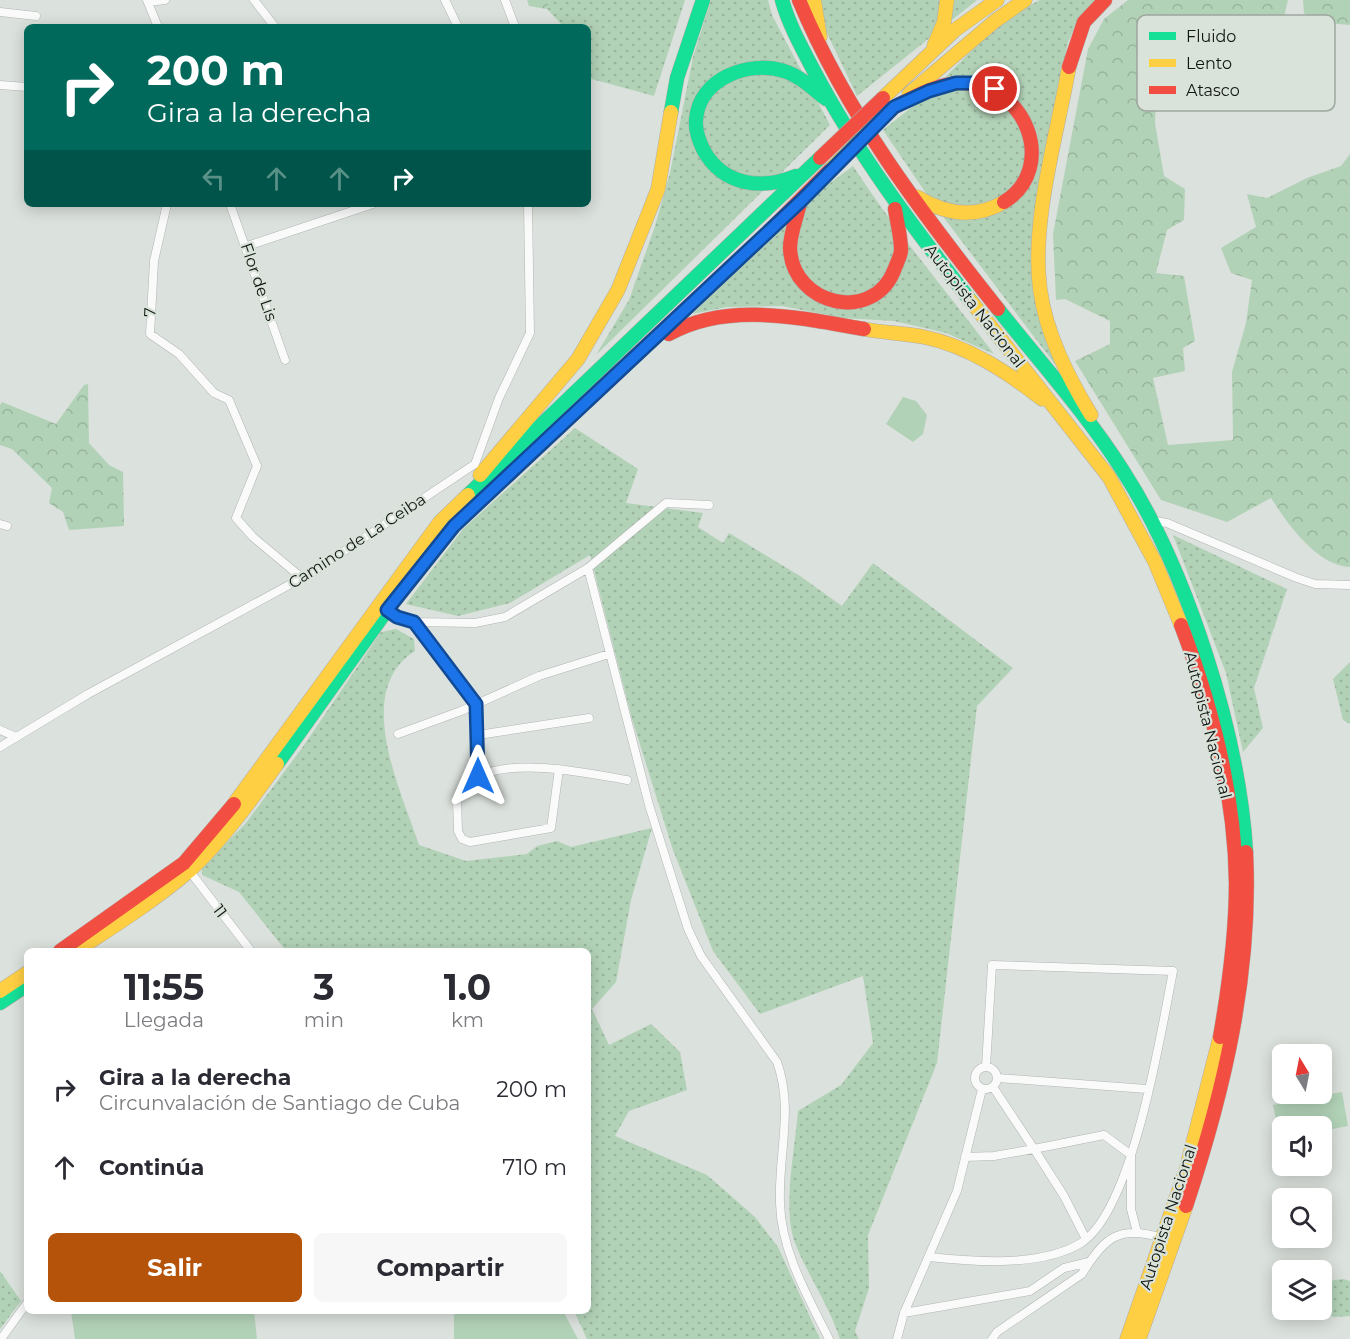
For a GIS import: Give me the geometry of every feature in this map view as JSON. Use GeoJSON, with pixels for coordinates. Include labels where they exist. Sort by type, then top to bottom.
{"type":"FeatureCollection","features":[{"type":"Feature","properties":{"kind":"highway"},"geometry":{"type":"LineString","coordinates":[[81,948],[141,908],[187,867],[252,799],[440,522],[579,359],[618,290],[658,189],[677,78],[703,0]]}},
{"type":"Feature","properties":{"kind":"highway","name":"Autopista Nacional"},"geometry":{"type":"LineString","coordinates":[[782,0],[805,55],[831,103],[892,201],[1107,475],[1155,563],[1179,619],[1202,687],[1227,791],[1234,843],[1236,906],[1228,995],[1207,1097],[1127,1339]]}},
{"type":"Feature","properties":{"kind":"highway","name":"Autopista Nacional"},"geometry":{"type":"LineString","coordinates":[[799,0],[831,70],[892,173],[1094,431],[1128,479],[1168,560],[1213,683],[1232,762],[1245,841],[1247,909],[1239,1008],[1222,1086],[1171,1249],[1139,1339]]}},
{"type":"Feature","properties":{"kind":"highway"},"geometry":{"type":"LineString","coordinates":[[814,0],[817,27],[831,70]]}},
{"type":"Feature","properties":{"kind":"highway"},"geometry":{"type":"LineString","coordinates":[[930,54],[944,22],[947,0]]}},
{"type":"Feature","properties":{"kind":"highway"},"geometry":{"type":"LineString","coordinates":[[383,607],[454,526],[801,201],[930,54],[956,30],[997,0]]}},
{"type":"Feature","properties":{"kind":"highway"},"geometry":{"type":"LineString","coordinates":[[440,522],[820,158],[994,21],[1025,0]]}},
{"type":"Feature","properties":{"kind":"highway"},"geometry":{"type":"LineString","coordinates":[[1105,0],[1084,22],[1071,58],[1040,231],[1040,289],[1054,342],[1071,382],[1128,479]]}},
{"type":"Feature","properties":{"kind":"highway"},"geometry":{"type":"LineString","coordinates":[[806,171],[784,183],[753,186],[731,178],[715,168],[707,159],[697,133],[696,114],[705,95],[716,82],[734,71],[763,65],[786,71],[831,103]]}},
{"type":"Feature","properties":{"kind":"highway"},"geometry":{"type":"LineString","coordinates":[[888,103],[956,83],[979,83],[1011,99],[1023,116],[1030,132],[1032,151],[1027,174],[1009,199],[990,211],[971,215],[951,214],[928,206],[910,192],[892,173]]}},
{"type":"Feature","properties":{"kind":"highway"},"geometry":{"type":"LineString","coordinates":[[801,201],[791,225],[789,239],[793,266],[799,279],[809,291],[822,300],[838,305],[853,304],[870,298],[888,285],[898,272],[902,253],[902,232],[892,201]]}},
{"type":"Feature","properties":{"kind":"highway"},"geometry":{"type":"LineString","coordinates":[[602,387],[675,329],[692,321],[736,315],[789,317],[937,340],[998,366],[1062,417]]}},
{"type":"Feature","properties":{"kind":"highway"},"geometry":{"type":"LineString","coordinates":[[65,948],[187,867]]}},
{"type":"Feature","properties":{"kind":"highway"},"geometry":{"type":"LineString","coordinates":[[0,991],[24,975]]}},
{"type":"Feature","properties":{"kind":"highway"},"geometry":{"type":"LineString","coordinates":[[0,1004],[24,987]]}},
{"type":"Feature","properties":{"kind":"street"},"geometry":{"type":"LineString","coordinates":[[157,24],[148,1],[165,0]]}},
{"type":"Feature","properties":{"kind":"street"},"geometry":{"type":"LineString","coordinates":[[254,0],[273,24]]}},
{"type":"Feature","properties":{"kind":"street"},"geometry":{"type":"LineString","coordinates":[[445,0],[457,24]]}},
{"type":"Feature","properties":{"kind":"street"},"geometry":{"type":"LineString","coordinates":[[505,0],[514,24]]}},
{"type":"Feature","properties":{"kind":"street"},"geometry":{"type":"LineString","coordinates":[[0,12],[36,16]]}},
{"type":"Feature","properties":{"kind":"street"},"geometry":{"type":"LineString","coordinates":[[0,85],[24,87]]}},
{"type":"Feature","properties":{"kind":"street","name":"7"},"geometry":{"type":"LineString","coordinates":[[166,207],[154,261],[150,334],[179,354],[214,393],[229,400],[257,463],[236,518],[253,537],[302,578]]}},
{"type":"Feature","properties":{"kind":"street","name":"Flor de Lis"},"geometry":{"type":"LineString","coordinates":[[232,207],[285,360]]}},
{"type":"Feature","properties":{"kind":"street"},"geometry":{"type":"LineString","coordinates":[[247,246],[364,207]]}},
{"type":"Feature","properties":{"kind":"street","name":"Camino de La Ceiba"},"geometry":{"type":"LineString","coordinates":[[0,747],[98,688],[302,578],[475,464],[499,398],[530,333],[528,207]]}},
{"type":"Feature","properties":{"kind":"street"},"geometry":{"type":"LineString","coordinates":[[482,448],[483,471]]}},
{"type":"Feature","properties":{"kind":"street"},"geometry":{"type":"LineString","coordinates":[[383,607],[397,617],[414,622],[475,623],[505,617],[588,568],[666,503],[709,505]]}},
{"type":"Feature","properties":{"kind":"street"},"geometry":{"type":"LineString","coordinates":[[1149,520],[1167,523],[1315,584],[1350,585]]}},
{"type":"Feature","properties":{"kind":"street"},"geometry":{"type":"LineString","coordinates":[[588,568],[655,825],[688,929],[701,956],[777,1062],[783,1079],[786,1121],[780,1203],[786,1244],[830,1339]]}},
{"type":"Feature","properties":{"kind":"street"},"geometry":{"type":"LineString","coordinates":[[414,622],[476,704],[478,776]]}},
{"type":"Feature","properties":{"kind":"street"},"geometry":{"type":"LineString","coordinates":[[398,734],[476,704],[539,676],[609,654]]}},
{"type":"Feature","properties":{"kind":"street"},"geometry":{"type":"LineString","coordinates":[[478,735],[589,718]]}},
{"type":"Feature","properties":{"kind":"street"},"geometry":{"type":"LineString","coordinates":[[0,730],[16,737]]}},
{"type":"Feature","properties":{"kind":"street"},"geometry":{"type":"LineString","coordinates":[[559,769],[551,828],[470,842],[462,839],[458,831],[457,799],[478,776],[513,769],[559,769],[627,780]]}},
{"type":"Feature","properties":{"kind":"street","name":"11"},"geometry":{"type":"LineString","coordinates":[[187,867],[249,948]]}},
{"type":"Feature","properties":{"kind":"street"},"geometry":{"type":"LineString","coordinates":[[929,1257],[1010,1260],[1058,1254],[1086,1239],[1105,1220],[1122,1186],[1131,1155],[1148,1089],[1173,971],[992,965],[986,1066]]}},
{"type":"Feature","properties":{"kind":"street"},"geometry":{"type":"LineString","coordinates":[[982,1089],[976,1083],[975,1076],[979,1069],[986,1066],[993,1069],[998,1078]]}},
{"type":"Feature","properties":{"kind":"street"},"geometry":{"type":"LineString","coordinates":[[993,1087],[998,1078]]}},
{"type":"Feature","properties":{"kind":"street"},"geometry":{"type":"LineString","coordinates":[[998,1078],[1148,1089]]}},
{"type":"Feature","properties":{"kind":"street"},"geometry":{"type":"LineString","coordinates":[[982,1089],[993,1087]]}},
{"type":"Feature","properties":{"kind":"street"},"geometry":{"type":"LineString","coordinates":[[993,1087],[1064,1196],[1086,1239]]}},
{"type":"Feature","properties":{"kind":"street"},"geometry":{"type":"LineString","coordinates":[[897,1339],[904,1313],[957,1191],[982,1089]]}},
{"type":"Feature","properties":{"kind":"street"},"geometry":{"type":"LineString","coordinates":[[965,1157],[994,1156],[1104,1135],[1131,1155]]}},
{"type":"Feature","properties":{"kind":"street"},"geometry":{"type":"LineString","coordinates":[[1131,1155],[1131,1209],[1137,1232]]}},
{"type":"Feature","properties":{"kind":"street"},"geometry":{"type":"LineString","coordinates":[[992,1339],[997,1332],[1082,1274],[1089,1262],[1116,1235],[1123,1231],[1162,1238]]}},
{"type":"Feature","properties":{"kind":"street"},"geometry":{"type":"LineString","coordinates":[[904,1313],[1030,1291],[1064,1268],[1089,1262]]}},
{"type":"Feature","properties":{"kind":"street"},"geometry":{"type":"LineString","coordinates":[[1,1339],[24,1307]]}},
{"type":"Feature","properties":{"kind":"green space"},"geometry":{"type":"Polygon","coordinates":[[[527,0],[549,0],[547,9],[529,6],[527,0]]]}},
{"type":"Feature","properties":{"kind":"green space"},"geometry":{"type":"Polygon","coordinates":[[[549,0],[685,0],[654,96],[591,79],[591,24],[561,24],[547,9],[549,0]]]}},
{"type":"Feature","properties":{"kind":"green space"},"geometry":{"type":"Polygon","coordinates":[[[711,0],[768,0],[772,15],[830,125],[596,355],[629,300],[655,226],[670,173],[693,57],[711,0]]]}},
{"type":"Feature","properties":{"kind":"green space"},"geometry":{"type":"Polygon","coordinates":[[[811,0],[977,0],[857,96],[811,0]]]}},
{"type":"Feature","properties":{"kind":"green space"},"geometry":{"type":"Polygon","coordinates":[[[1040,0],[1095,0],[1079,19],[1068,42],[1034,233],[1034,292],[1060,371],[932,202],[883,130],[927,95],[993,31],[1023,9],[1040,0]]]}},
{"type":"Feature","properties":{"kind":"green space"},"geometry":{"type":"Polygon","coordinates":[[[1128,0],[1288,0],[1284,15],[1137,15],[1137,111],[1156,111],[1155,123],[1164,176],[1185,189],[1184,220],[1167,230],[1156,273],[1184,276],[1195,341],[1183,348],[1185,371],[1153,378],[1168,445],[1233,440],[1232,372],[1246,323],[1252,280],[1231,273],[1221,248],[1256,227],[1247,194],[1267,198],[1307,178],[1341,166],[1350,154],[1350,567],[1338,565],[1326,559],[1304,542],[1271,498],[1227,522],[1161,500],[1075,361],[1110,344],[1110,321],[1065,299],[1056,300],[1053,234],[1088,49],[1104,19],[1128,0]]]}},
{"type":"Feature","properties":{"kind":"green space"},"geometry":{"type":"Polygon","coordinates":[[[1303,0],[1350,0],[1350,25],[1335,24],[1335,15],[1306,15],[1303,0]]]}},
{"type":"Feature","properties":{"kind":"green space"},"geometry":{"type":"Polygon","coordinates":[[[853,166],[904,238],[994,354],[946,333],[894,321],[843,318],[782,306],[727,307],[692,314],[807,200],[853,166]]]}},
{"type":"Feature","properties":{"kind":"green space"},"geometry":{"type":"Polygon","coordinates":[[[88,384],[89,443],[109,465],[123,472],[124,526],[69,530],[63,512],[49,503],[52,488],[12,449],[0,445],[0,405],[2,402],[56,424],[84,385],[88,384]]]}},
{"type":"Feature","properties":{"kind":"green space"},"geometry":{"type":"Polygon","coordinates":[[[903,397],[916,401],[927,415],[923,434],[913,442],[886,424],[903,397]]]}},
{"type":"Feature","properties":{"kind":"green space"},"geometry":{"type":"Polygon","coordinates":[[[575,428],[638,469],[626,503],[703,513],[698,527],[723,543],[729,533],[800,576],[842,606],[873,563],[1013,668],[977,706],[937,1063],[868,1235],[869,1288],[855,1331],[859,1339],[840,1339],[795,1243],[791,1229],[789,1196],[798,1111],[841,1085],[873,1043],[863,976],[760,1014],[713,951],[673,850],[632,719],[590,555],[510,603],[458,616],[406,604],[463,529],[575,428]]]}},
{"type":"Feature","properties":{"kind":"green space"},"geometry":{"type":"Polygon","coordinates":[[[1173,535],[1287,589],[1254,688],[1263,728],[1243,752],[1226,673],[1173,535]]]}},
{"type":"Feature","properties":{"kind":"green space"},"geometry":{"type":"Polygon","coordinates":[[[396,629],[414,639],[415,651],[396,669],[387,690],[384,715],[393,770],[419,845],[466,861],[527,854],[537,846],[557,841],[571,847],[652,828],[631,900],[616,982],[592,1009],[609,1045],[651,1024],[680,1052],[687,1090],[629,1111],[615,1136],[707,1175],[755,1217],[778,1247],[820,1339],[587,1339],[575,1314],[591,1314],[591,948],[284,948],[239,892],[202,875],[202,867],[245,824],[302,748],[381,632],[396,629]]]}},
{"type":"Feature","properties":{"kind":"green space"},"geometry":{"type":"Polygon","coordinates":[[[1350,662],[1350,724],[1343,720],[1333,679],[1350,662]]]}},
{"type":"Feature","properties":{"kind":"green space"},"geometry":{"type":"Polygon","coordinates":[[[1342,1092],[1348,1126],[1332,1129],[1332,1116],[1275,1116],[1273,1105],[1332,1104],[1332,1094],[1342,1092]]]}},
{"type":"Feature","properties":{"kind":"green space"},"geometry":{"type":"Polygon","coordinates":[[[0,1271],[21,1301],[0,1329],[0,1271]]]}},
{"type":"Feature","properties":{"kind":"green space"},"geometry":{"type":"Polygon","coordinates":[[[1332,1280],[1350,1281],[1350,1316],[1332,1316],[1332,1280]]]}},
{"type":"Feature","properties":{"kind":"green space"},"geometry":{"type":"Polygon","coordinates":[[[71,1314],[254,1314],[257,1339],[75,1339],[71,1314]]]}},
{"type":"Feature","properties":{"kind":"green space"},"geometry":{"type":"Polygon","coordinates":[[[565,1314],[578,1339],[454,1339],[454,1315],[565,1314]]]}},
{"type":"Feature","properties":{"kind":"traffic: fast"},"geometry":{"type":"LineString","coordinates":[[671,112],[677,78],[703,0]]}},
{"type":"Feature","properties":{"kind":"traffic: fast"},"geometry":{"type":"LineString","coordinates":[[782,0],[800,45],[848,131],[907,217],[970,300]]}},
{"type":"Feature","properties":{"kind":"traffic: fast"},"geometry":{"type":"LineString","coordinates":[[796,176],[770,183],[757,183],[745,182],[722,172],[712,163],[699,140],[696,124],[699,105],[716,83],[728,76],[756,68],[770,68],[790,73],[826,99]]}},
{"type":"Feature","properties":{"kind":"traffic: fast"},"geometry":{"type":"LineString","coordinates":[[468,495],[820,158]]}},
{"type":"Feature","properties":{"kind":"traffic: fast"},"geometry":{"type":"LineString","coordinates":[[998,309],[1109,450],[1146,511],[1168,556],[1206,654],[1221,706],[1233,757],[1246,852]]}},
{"type":"Feature","properties":{"kind":"traffic: fast"},"geometry":{"type":"LineString","coordinates":[[277,764],[387,610],[454,526],[470,511]]}},
{"type":"Feature","properties":{"kind":"traffic: fast"},"geometry":{"type":"LineString","coordinates":[[0,1003],[24,987]]}},
{"type":"Feature","properties":{"kind":"traffic: slow"},"geometry":{"type":"LineString","coordinates":[[814,0],[820,37]]}},
{"type":"Feature","properties":{"kind":"traffic: slow"},"geometry":{"type":"LineString","coordinates":[[934,46],[944,22],[947,0]]}},
{"type":"Feature","properties":{"kind":"traffic: slow"},"geometry":{"type":"LineString","coordinates":[[883,98],[955,30],[997,0]]}},
{"type":"Feature","properties":{"kind":"traffic: slow"},"geometry":{"type":"LineString","coordinates":[[909,94],[995,21],[1025,0]]}},
{"type":"Feature","properties":{"kind":"traffic: slow"},"geometry":{"type":"LineString","coordinates":[[1069,67],[1042,207],[1038,263],[1040,289],[1047,322],[1066,370],[1091,415]]}},
{"type":"Feature","properties":{"kind":"traffic: slow"},"geometry":{"type":"LineString","coordinates":[[832,168],[894,107]]}},
{"type":"Feature","properties":{"kind":"traffic: slow"},"geometry":{"type":"LineString","coordinates":[[480,475],[578,359],[618,290],[658,189],[671,112]]}},
{"type":"Feature","properties":{"kind":"traffic: slow"},"geometry":{"type":"LineString","coordinates":[[917,197],[949,211],[960,212],[982,211],[1004,202]]}},
{"type":"Feature","properties":{"kind":"traffic: slow"},"geometry":{"type":"LineString","coordinates":[[470,511],[773,227]]}},
{"type":"Feature","properties":{"kind":"traffic: slow"},"geometry":{"type":"LineString","coordinates":[[970,300],[1109,477],[1155,562],[1181,625]]}},
{"type":"Feature","properties":{"kind":"traffic: slow"},"geometry":{"type":"LineString","coordinates":[[864,329],[924,337],[956,347],[1001,370],[1042,399]]}},
{"type":"Feature","properties":{"kind":"traffic: slow"},"geometry":{"type":"LineString","coordinates":[[234,804],[440,522],[468,495]]}},
{"type":"Feature","properties":{"kind":"traffic: slow"},"geometry":{"type":"LineString","coordinates":[[80,948],[148,903],[201,860],[224,834],[277,764]]}},
{"type":"Feature","properties":{"kind":"traffic: slow"},"geometry":{"type":"LineString","coordinates":[[0,991],[24,975]]}},
{"type":"Feature","properties":{"kind":"traffic: slow"},"geometry":{"type":"LineString","coordinates":[[1127,1339],[1186,1170],[1220,1037]]}},
{"type":"Feature","properties":{"kind":"traffic: slow"},"geometry":{"type":"LineString","coordinates":[[1139,1339],[1186,1206]]}},
{"type":"Feature","properties":{"kind":"traffic: jam"},"geometry":{"type":"LineString","coordinates":[[799,0],[818,42],[863,123],[914,199],[998,309]]}},
{"type":"Feature","properties":{"kind":"traffic: jam"},"geometry":{"type":"LineString","coordinates":[[1069,67],[1084,22],[1105,0]]}},
{"type":"Feature","properties":{"kind":"traffic: jam"},"geometry":{"type":"LineString","coordinates":[[894,107],[934,88],[959,83],[982,86],[1002,96],[1017,111],[1027,129],[1032,149],[1030,169],[1021,187],[1004,202]]}},
{"type":"Feature","properties":{"kind":"traffic: jam"},"geometry":{"type":"LineString","coordinates":[[820,158],[883,98]]}},
{"type":"Feature","properties":{"kind":"traffic: jam"},"geometry":{"type":"LineString","coordinates":[[773,227],[832,168]]}},
{"type":"Feature","properties":{"kind":"traffic: jam"},"geometry":{"type":"LineString","coordinates":[[799,207],[790,243],[794,268],[804,284],[819,295],[836,301],[854,302],[870,297],[885,286],[900,257],[900,235],[895,209]]}},
{"type":"Feature","properties":{"kind":"traffic: jam"},"geometry":{"type":"LineString","coordinates":[[669,334],[692,324],[740,315],[790,317],[864,329]]}},
{"type":"Feature","properties":{"kind":"traffic: jam"},"geometry":{"type":"LineString","coordinates":[[1181,625],[1203,687],[1220,751],[1235,850],[1236,902],[1233,941],[1220,1037]]}},
{"type":"Feature","properties":{"kind":"traffic: jam"},"geometry":{"type":"LineString","coordinates":[[64,948],[184,863],[234,804]]}},
{"type":"Feature","properties":{"kind":"traffic: jam"},"geometry":{"type":"LineString","coordinates":[[1186,1206],[1223,1076],[1240,987],[1247,898],[1246,852]]}},
{"type":"Feature","properties":{"kind":"route"},"geometry":{"type":"LineString","coordinates":[[478,776],[476,704],[414,622],[397,617],[387,610],[454,526],[801,201],[894,107],[929,91],[956,83],[979,83],[995,89]]}}]}
